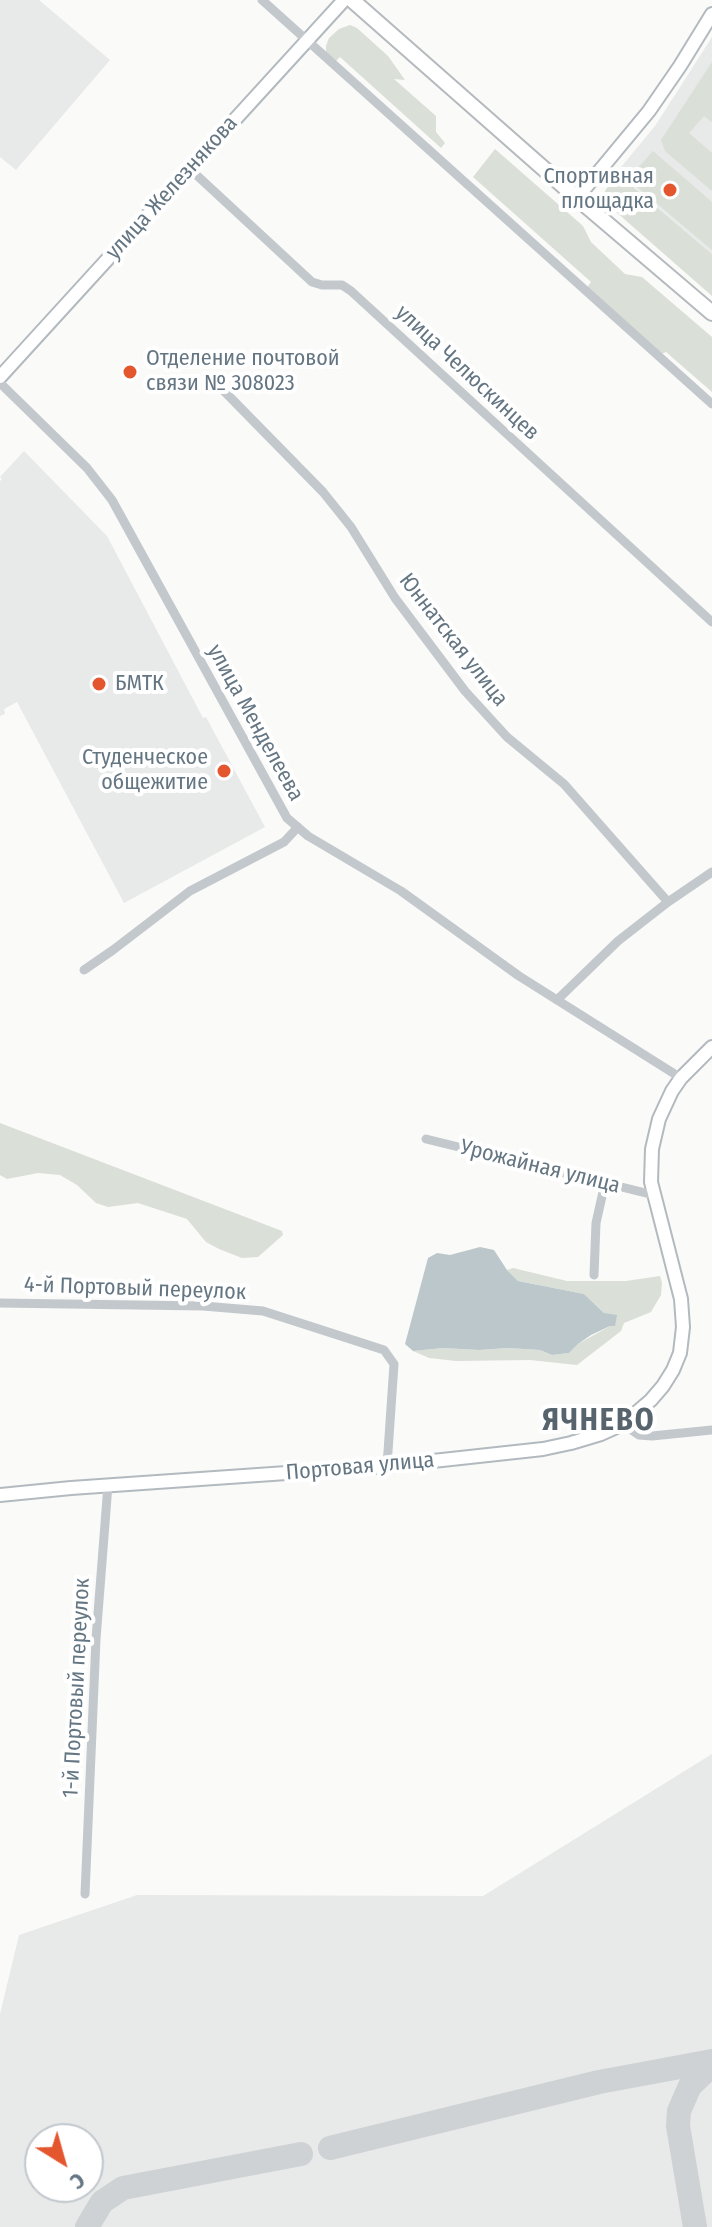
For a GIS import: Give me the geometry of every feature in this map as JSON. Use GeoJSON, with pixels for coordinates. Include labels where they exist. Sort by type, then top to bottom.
{"type":"FeatureCollection","features":[{"type":"Feature","properties":{"kind":"main road"},"geometry":{"type":"LineString","coordinates":[[352,0],[712,313]]}},
{"type":"Feature","properties":{"kind":"main road"},"geometry":{"type":"LineString","coordinates":[[363,0],[577,187],[577,198]]}},
{"type":"Feature","properties":{"kind":"street"},"geometry":{"type":"LineString","coordinates":[[262,0],[712,404]]}},
{"type":"Feature","properties":{"kind":"street","name":"улица Железнякова"},"geometry":{"type":"LineString","coordinates":[[0,377],[344,0]]}},
{"type":"Feature","properties":{"kind":"street"},"geometry":{"type":"LineString","coordinates":[[577,198],[649,111],[712,14]]}},
{"type":"Feature","properties":{"kind":"street","name":"улица Челюскинцев"},"geometry":{"type":"LineString","coordinates":[[190,169],[312,282],[346,287],[712,622]]}},
{"type":"Feature","properties":{"kind":"street","name":"улица Менделеева"},"geometry":{"type":"LineString","coordinates":[[0,383],[87,468],[112,500],[287,818],[330,850],[401,891],[519,976],[681,1078]]}},
{"type":"Feature","properties":{"kind":"street","name":"Юннатская улица"},"geometry":{"type":"LineString","coordinates":[[223,390],[323,492],[351,527],[403,609],[465,691],[507,737],[564,784],[668,902]]}},
{"type":"Feature","properties":{"kind":"street"},"geometry":{"type":"LineString","coordinates":[[84,970],[190,891],[284,842],[298,827]]}},
{"type":"Feature","properties":{"kind":"street"},"geometry":{"type":"LineString","coordinates":[[557,1000],[618,941],[712,872]]}},
{"type":"Feature","properties":{"kind":"street","name":"Урожайная улица"},"geometry":{"type":"LineString","coordinates":[[623,1424],[651,1400],[668,1378],[680,1353],[683,1327],[681,1299],[654,1195],[650,1166],[655,1133],[666,1103],[681,1078],[712,1047]]}},
{"type":"Feature","properties":{"kind":"street","name":"Урожайная улица"},"geometry":{"type":"LineString","coordinates":[[426,1139],[654,1195]]}},
{"type":"Feature","properties":{"kind":"street"},"geometry":{"type":"LineString","coordinates":[[594,1275],[596,1223],[605,1183]]}},
{"type":"Feature","properties":{"kind":"street","name":"4-й Портовый переулок"},"geometry":{"type":"LineString","coordinates":[[0,1303],[203,1306],[263,1311],[384,1350],[394,1364],[387,1466]]}},
{"type":"Feature","properties":{"kind":"street"},"geometry":{"type":"LineString","coordinates":[[623,1424],[639,1435],[652,1436],[712,1430]]}},
{"type":"Feature","properties":{"kind":"street","name":"Портовая улица"},"geometry":{"type":"LineString","coordinates":[[0,1495],[387,1466],[543,1449],[601,1434],[623,1424]]}},
{"type":"Feature","properties":{"kind":"street","name":"1-й Портовый переулок"},"geometry":{"type":"LineString","coordinates":[[85,1894],[96,1639],[108,1485]]}},
{"type":"Feature","properties":{"kind":"shaded area"},"geometry":{"type":"Polygon","coordinates":[[[0,0],[39,0],[110,60],[16,170],[0,157],[0,0]]]}},
{"type":"Feature","properties":{"kind":"shaded area"},"geometry":{"type":"Polygon","coordinates":[[[350,25],[388,56],[405,80],[394,79],[436,116],[436,132],[445,143],[441,148],[340,57],[334,63],[326,54],[329,38],[350,25]]]}},
{"type":"Feature","properties":{"kind":"shaded area"},"geometry":{"type":"Polygon","coordinates":[[[712,37],[712,254],[617,172],[655,126],[712,37]]]}},
{"type":"Feature","properties":{"kind":"shaded area"},"geometry":{"type":"Polygon","coordinates":[[[712,62],[712,122],[704,116],[689,133],[712,153],[712,191],[665,151],[661,140],[712,62]]]}},
{"type":"Feature","properties":{"kind":"shaded area"},"geometry":{"type":"Polygon","coordinates":[[[495,149],[583,226],[591,242],[625,274],[642,277],[712,337],[712,392],[666,352],[659,355],[586,289],[591,282],[473,177],[495,149]]]}},
{"type":"Feature","properties":{"kind":"shaded area","name":"Спортивная площадка"},"geometry":{"type":"Polygon","coordinates":[[[653,151],[712,202],[712,250],[628,179],[653,151]]]}},
{"type":"Feature","properties":{"kind":"shaded area"},"geometry":{"type":"Polygon","coordinates":[[[617,173],[712,254],[712,296],[607,204],[605,191],[617,173]]]}},
{"type":"Feature","properties":{"kind":"shaded area","name":"БМТК"},"geometry":{"type":"Polygon","coordinates":[[[24,451],[107,536],[203,718],[206,717],[265,827],[124,903],[17,702],[4,709],[5,714],[0,716],[0,477],[24,451]]]}},
{"type":"Feature","properties":{"kind":"shaded area"},"geometry":{"type":"Polygon","coordinates":[[[0,1123],[282,1231],[283,1235],[258,1257],[242,1258],[206,1242],[187,1219],[138,1203],[108,1207],[96,1203],[77,1185],[60,1175],[38,1173],[7,1179],[0,1175],[0,1123]]]}},
{"type":"Feature","properties":{"kind":"shaded area"},"geometry":{"type":"Polygon","coordinates":[[[480,1247],[494,1250],[518,1281],[584,1294],[604,1313],[617,1315],[615,1326],[591,1335],[569,1353],[552,1355],[540,1350],[508,1348],[413,1351],[405,1344],[428,1258],[437,1253],[450,1255],[480,1247]]]}},
{"type":"Feature","properties":{"kind":"shaded area"},"geometry":{"type":"Polygon","coordinates":[[[513,1268],[567,1281],[626,1281],[660,1276],[661,1295],[651,1312],[624,1323],[621,1331],[577,1365],[530,1360],[456,1361],[429,1358],[413,1351],[508,1348],[540,1350],[552,1355],[569,1353],[578,1344],[610,1326],[604,1313],[584,1294],[518,1281],[507,1270],[513,1268]]]}},
{"type":"Feature","properties":{"kind":"shaded area"},"geometry":{"type":"Polygon","coordinates":[[[712,1754],[712,2227],[0,2227],[0,2014],[19,1935],[137,1895],[483,1896],[712,1754]]]}},
{"type":"Feature","properties":{"kind":"taxiway"},"geometry":{"type":"LineString","coordinates":[[330,2148],[599,2082],[712,2061]]}},
{"type":"Feature","properties":{"kind":"taxiway"},"geometry":{"type":"LineString","coordinates":[[695,2227],[678,2126],[679,2111],[690,2086],[712,2065]]}},
{"type":"Feature","properties":{"kind":"taxiway"},"geometry":{"type":"LineString","coordinates":[[87,2227],[102,2202],[123,2188],[301,2154]]}},
{"type":"Feature","properties":{"kind":"place","name":"Спортивная площадка"},"geometry":{"type":"Point","coordinates":[670,190]}},
{"type":"Feature","properties":{"kind":"place","name":"Отделение почтовой связи № 308023"},"geometry":{"type":"Point","coordinates":[130,372]}},
{"type":"Feature","properties":{"kind":"place","name":"БМТК"},"geometry":{"type":"Point","coordinates":[99,684]}},
{"type":"Feature","properties":{"kind":"place","name":"Студенческое общежитие"},"geometry":{"type":"Point","coordinates":[224,771]}},
{"type":"Feature","properties":{"kind":"district","name":"ЯЧНЕВО"},"geometry":{"type":"Point","coordinates":[599,1422]}}]}
